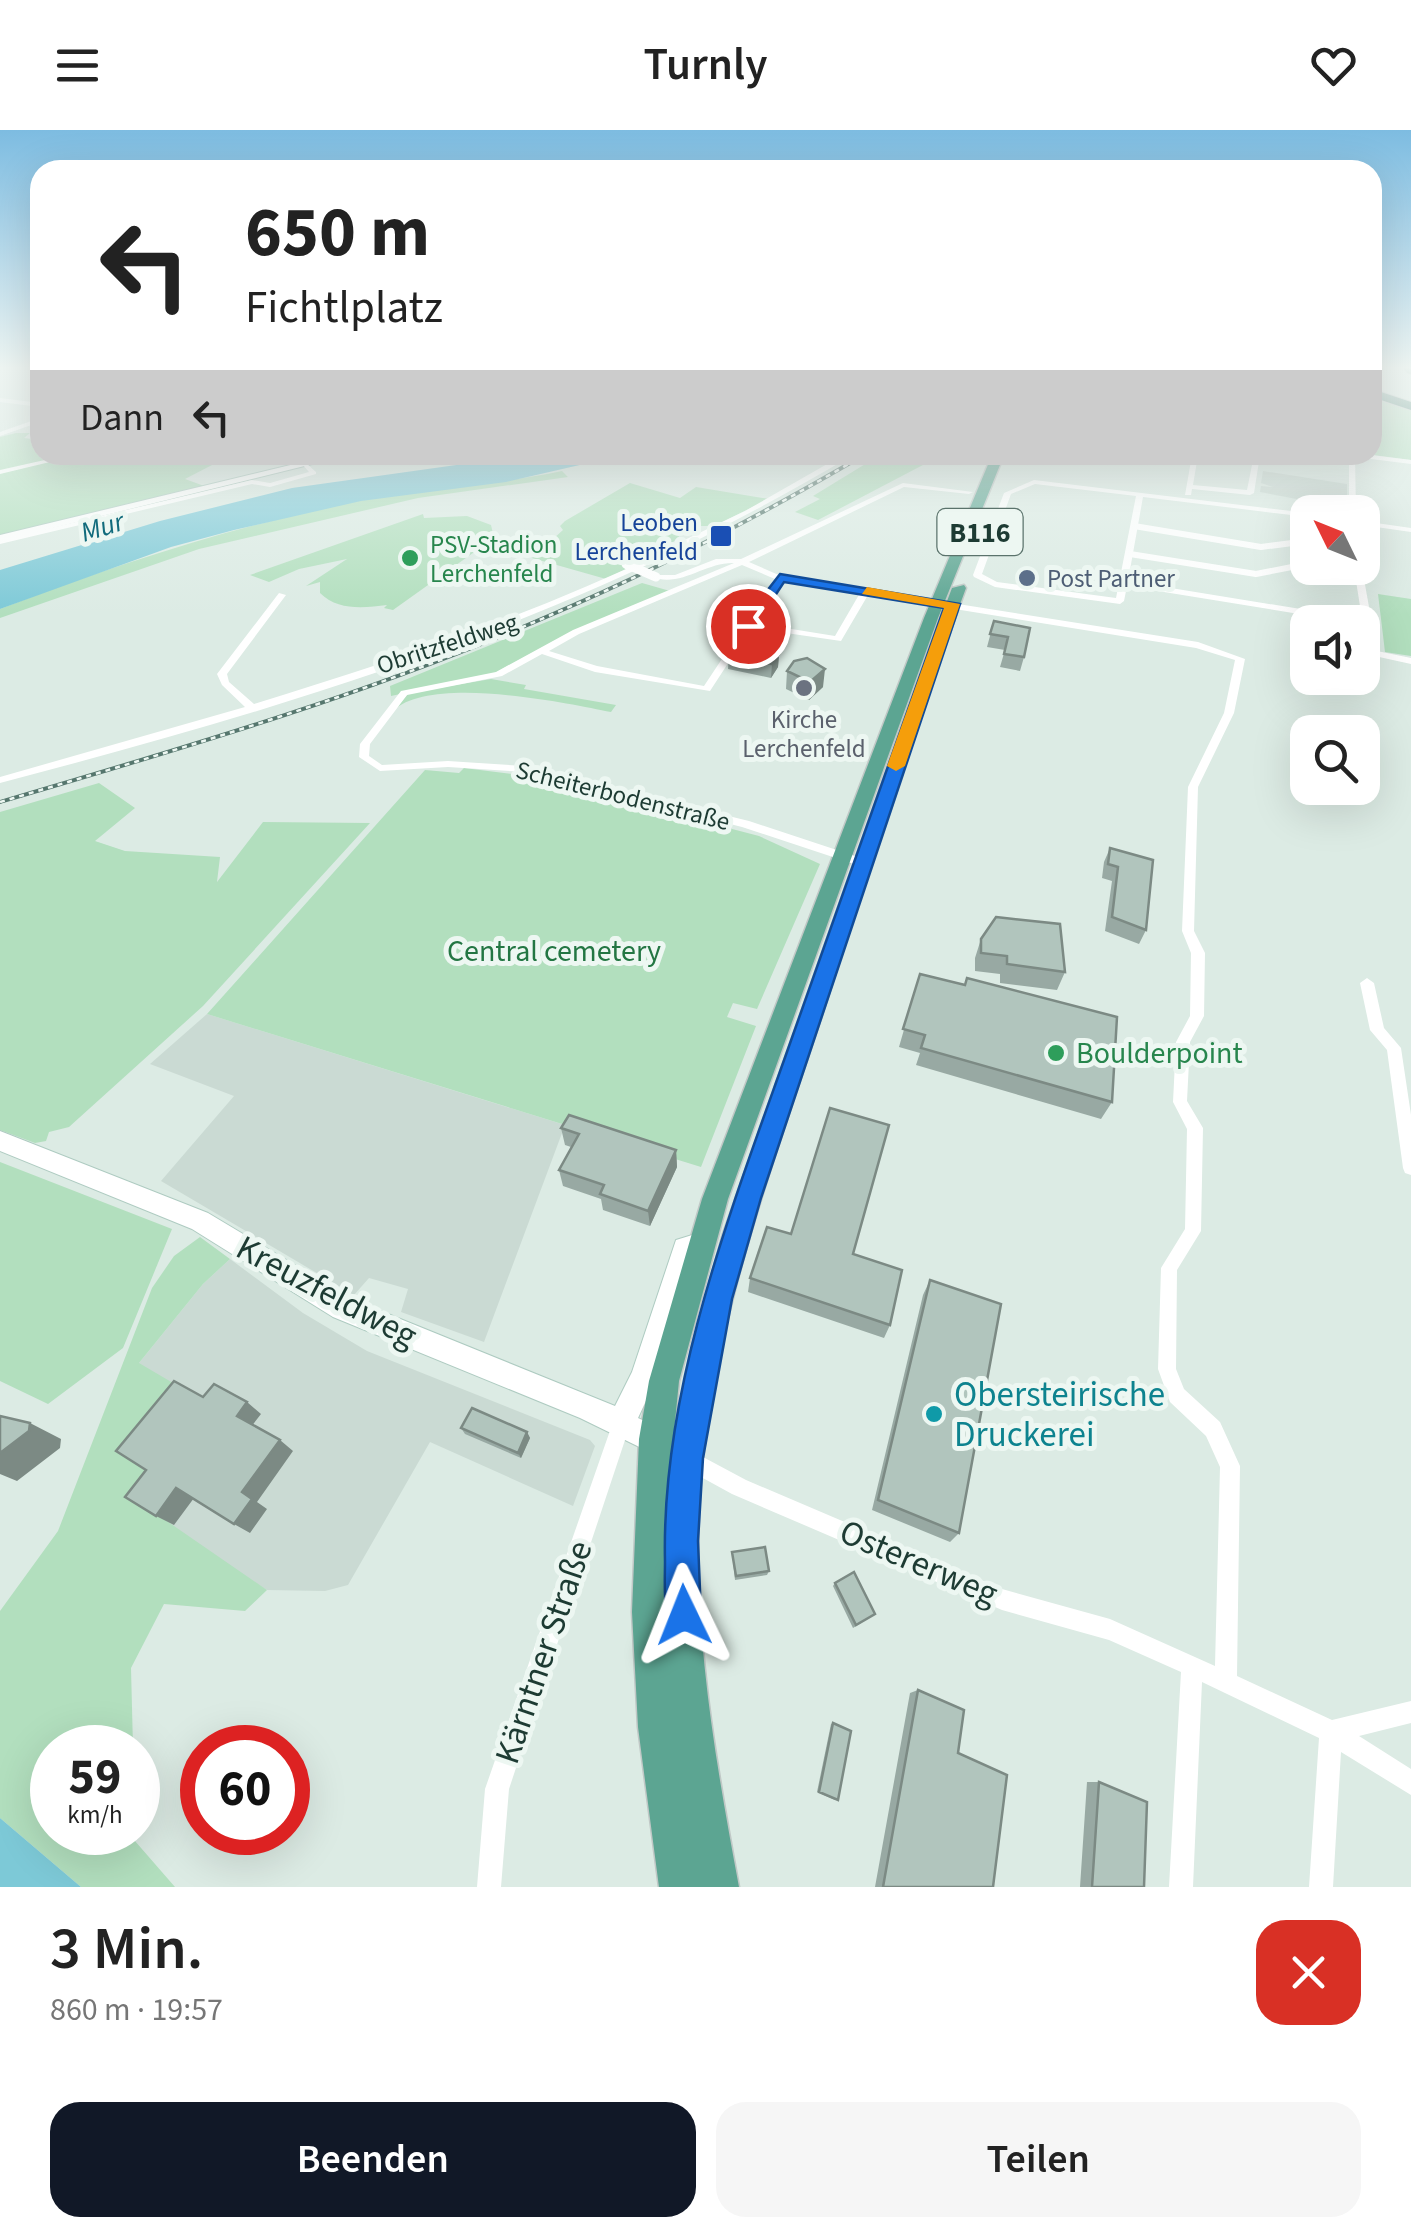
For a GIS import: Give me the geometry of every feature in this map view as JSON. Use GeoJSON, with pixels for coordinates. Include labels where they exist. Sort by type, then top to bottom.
{"type":"FeatureCollection","features":[{"type":"Feature","properties":{"kind":"main road"},"geometry":{"type":"LineString","coordinates":[[0,540],[306,465]]}},
{"type":"Feature","properties":{"kind":"main road","name":"B116"},"geometry":{"type":"LineString","coordinates":[[679,1887],[657,1728],[649,1612],[654,1439],[664,1381],[702,1243],[852,861],[994,465]]}},
{"type":"Feature","properties":{"kind":"main road","name":"B116"},"geometry":{"type":"LineString","coordinates":[[719,1887],[700,1777],[681,1541],[687,1458],[710,1328],[852,861],[869,772],[1008,465]]}},
{"type":"Feature","properties":{"kind":"main road","name":"Kreuzfeldweg"},"geometry":{"type":"LineString","coordinates":[[0,1140],[200,1221],[342,1308],[622,1422],[654,1439]]}},
{"type":"Feature","properties":{"kind":"main road"},"geometry":{"type":"LineString","coordinates":[[622,1422],[644,1376],[685,1248],[702,1243]]}},
{"type":"Feature","properties":{"kind":"main road","name":"Ostererweg"},"geometry":{"type":"LineString","coordinates":[[654,1439],[687,1458]]}},
{"type":"Feature","properties":{"kind":"street"},"geometry":{"type":"LineString","coordinates":[[1382,458],[1411,462]]}},
{"type":"Feature","properties":{"kind":"street"},"geometry":{"type":"LineString","coordinates":[[0,472],[31,465]]}},
{"type":"Feature","properties":{"kind":"street","name":"Obritzfeldweg"},"geometry":{"type":"LineString","coordinates":[[0,780],[253,709],[532,615],[674,548],[829,465]]}},
{"type":"Feature","properties":{"kind":"street"},"geometry":{"type":"LineString","coordinates":[[1187,499],[1194,465]]}},
{"type":"Feature","properties":{"kind":"street"},"geometry":{"type":"LineString","coordinates":[[1190,487],[1250,493],[1255,465]]}},
{"type":"Feature","properties":{"kind":"street"},"geometry":{"type":"LineString","coordinates":[[1352,495],[1353,465]]}},
{"type":"Feature","properties":{"kind":"street"},"geometry":{"type":"LineString","coordinates":[[1140,496],[1122,599],[1014,587],[978,575],[1008,493],[1036,482],[1290,513]]}},
{"type":"Feature","properties":{"kind":"street"},"geometry":{"type":"LineString","coordinates":[[541,651],[903,485],[969,492]]}},
{"type":"Feature","properties":{"kind":"street"},"geometry":{"type":"LineString","coordinates":[[1134,526],[1262,547],[1290,543]]}},
{"type":"Feature","properties":{"kind":"street"},"geometry":{"type":"LineString","coordinates":[[1380,526],[1411,530]]}},
{"type":"Feature","properties":{"kind":"street"},"geometry":{"type":"LineString","coordinates":[[674,548],[630,546],[620,555],[626,564],[656,577],[686,577],[720,560],[742,562],[780,578],[1198,645],[1230,652],[1240,661],[1229,714],[1193,787],[1188,932],[1198,953],[1197,1016],[1183,1042],[1180,1102],[1195,1128],[1194,1230],[1169,1268],[1167,1369],[1178,1395],[1213,1429],[1230,1466],[1226,1684]]}},
{"type":"Feature","properties":{"kind":"street"},"geometry":{"type":"LineString","coordinates":[[1130,554],[1256,574],[1290,567]]}},
{"type":"Feature","properties":{"kind":"street"},"geometry":{"type":"LineString","coordinates":[[541,651],[595,669],[707,689],[780,578]]}},
{"type":"Feature","properties":{"kind":"street"},"geometry":{"type":"LineString","coordinates":[[1125,583],[1290,610]]}},
{"type":"Feature","properties":{"kind":"street"},"geometry":{"type":"LineString","coordinates":[[1006,614],[1014,587]]}},
{"type":"Feature","properties":{"kind":"street"},"geometry":{"type":"LineString","coordinates":[[748,626],[838,640],[866,591]]}},
{"type":"Feature","properties":{"kind":"street"},"geometry":{"type":"LineString","coordinates":[[253,709],[225,683],[222,674],[282,595]]}},
{"type":"Feature","properties":{"kind":"street","name":"Scheiterbodenstraße"},"geometry":{"type":"LineString","coordinates":[[541,651],[499,674],[404,693],[365,744],[364,757],[380,768],[460,764],[524,769],[744,824],[852,861]]}},
{"type":"Feature","properties":{"kind":"street"},"geometry":{"type":"LineString","coordinates":[[1380,654],[1411,661]]}},
{"type":"Feature","properties":{"kind":"street"},"geometry":{"type":"LineString","coordinates":[[1367,983],[1376,1030],[1394,1048],[1411,1168]]}},
{"type":"Feature","properties":{"kind":"street","name":"Kärntner Straße"},"geometry":{"type":"LineString","coordinates":[[489,1887],[497,1789],[622,1422]]}},
{"type":"Feature","properties":{"kind":"street","name":"Ostererweg"},"geometry":{"type":"LineString","coordinates":[[687,1458],[739,1487],[1002,1599],[1110,1630],[1192,1666],[1332,1732],[1411,1784]]}},
{"type":"Feature","properties":{"kind":"street"},"geometry":{"type":"LineString","coordinates":[[1181,1887],[1192,1666]]}},
{"type":"Feature","properties":{"kind":"street"},"geometry":{"type":"LineString","coordinates":[[1321,1887],[1332,1732],[1411,1712]]}},
{"type":"Feature","properties":{"kind":"shaded area"},"geometry":{"type":"Polygon","coordinates":[[[1263,471],[1347,484],[1347,495],[1290,498],[1260,492],[1261,486],[1273,487],[1261,483],[1263,471]]]}},
{"type":"Feature","properties":{"kind":"shaded area"},"geometry":{"type":"Polygon","coordinates":[[[207,1014],[565,1125],[484,1342],[401,1312],[408,1289],[369,1278],[354,1295],[161,1181],[234,1096],[150,1064],[207,1014]]]}},
{"type":"Feature","properties":{"kind":"shaded area"},"geometry":{"type":"Polygon","coordinates":[[[230,1259],[303,1313],[367,1351],[590,1440],[595,1446],[573,1506],[430,1442],[348,1585],[325,1591],[267,1590],[144,1506],[139,1363],[203,1284],[230,1259]]]}},
{"type":"Feature","properties":{"kind":"green space"},"geometry":{"type":"Polygon","coordinates":[[[0,451],[30,451],[30,465],[212,465],[185,479],[207,487],[0,536],[0,451]]]}},
{"type":"Feature","properties":{"kind":"green space"},"geometry":{"type":"Polygon","coordinates":[[[1382,451],[1411,451],[1411,460],[1382,456],[1382,451]]]}},
{"type":"Feature","properties":{"kind":"green space"},"geometry":{"type":"Polygon","coordinates":[[[864,465],[923,465],[818,520],[795,512],[820,499],[813,496],[864,465]]]}},
{"type":"Feature","properties":{"kind":"green space"},"geometry":{"type":"Polygon","coordinates":[[[562,471],[568,477],[418,498],[199,549],[0,618],[0,609],[44,592],[267,522],[384,497],[562,471]]]}},
{"type":"Feature","properties":{"kind":"green space"},"geometry":{"type":"Polygon","coordinates":[[[630,483],[680,498],[696,487],[769,499],[714,526],[690,526],[671,544],[642,542],[621,548],[615,558],[628,568],[606,579],[532,558],[563,530],[560,526],[565,521],[630,483]]]}},
{"type":"Feature","properties":{"kind":"green space"},"geometry":{"type":"Polygon","coordinates":[[[423,514],[424,518],[467,516],[491,525],[494,538],[393,610],[384,608],[387,605],[360,607],[335,603],[320,593],[320,582],[306,586],[347,559],[299,569],[269,582],[250,575],[423,514]]]}},
{"type":"Feature","properties":{"kind":"green space"},"geometry":{"type":"Polygon","coordinates":[[[642,583],[670,591],[567,634],[493,674],[391,696],[390,686],[642,583]]]}},
{"type":"Feature","properties":{"kind":"green space"},"geometry":{"type":"Polygon","coordinates":[[[1378,594],[1411,599],[1411,656],[1385,652],[1378,594]]]}},
{"type":"Feature","properties":{"kind":"green space"},"geometry":{"type":"Polygon","coordinates":[[[491,679],[526,685],[524,689],[616,705],[611,712],[530,698],[465,693],[411,700],[393,711],[409,693],[491,679]]]}},
{"type":"Feature","properties":{"kind":"green space","name":"Central cemetery"},"geometry":{"type":"Polygon","coordinates":[[[464,768],[529,776],[759,836],[820,864],[757,1009],[733,1003],[727,1017],[756,1026],[701,1167],[207,1014],[425,770],[459,773],[464,768]]]}},
{"type":"Feature","properties":{"kind":"green space"},"geometry":{"type":"Polygon","coordinates":[[[99,783],[135,808],[95,841],[125,851],[220,857],[217,882],[263,822],[370,823],[203,1006],[69,1127],[49,1132],[46,1141],[35,1143],[0,1130],[0,812],[99,783]]]}},
{"type":"Feature","properties":{"kind":"green space"},"geometry":{"type":"Polygon","coordinates":[[[0,1162],[172,1229],[123,1348],[48,1404],[0,1381],[0,1162]]]}},
{"type":"Feature","properties":{"kind":"green space"},"geometry":{"type":"Polygon","coordinates":[[[200,1237],[230,1259],[203,1284],[139,1363],[190,1393],[164,1480],[145,1506],[267,1590],[245,1611],[164,1604],[131,1668],[132,1725],[30,1725],[30,1844],[0,1818],[0,1611],[58,1531],[152,1288],[174,1256],[200,1237]]]}},
{"type":"Feature","properties":{"kind":"green space"},"geometry":{"type":"Polygon","coordinates":[[[43,1855],[147,1855],[175,1887],[81,1887],[43,1855]]]}},
{"type":"Feature","properties":{"kind":"water","name":"Mur"},"geometry":{"type":"Polygon","coordinates":[[[456,465],[580,465],[506,482],[361,501],[234,530],[171,547],[0,609],[0,570],[160,521],[292,488],[456,465]]]}},
{"type":"Feature","properties":{"kind":"water"},"geometry":{"type":"Polygon","coordinates":[[[0,1818],[30,1844],[30,1855],[43,1855],[81,1887],[0,1887],[0,1818]]]}},
{"type":"Feature","properties":{"kind":"building"},"geometry":{"type":"Polygon","coordinates":[[[994,621],[1030,628],[1024,657],[1004,654],[1008,637],[990,634],[994,621]]]}},
{"type":"Feature","properties":{"kind":"building"},"geometry":{"type":"Polygon","coordinates":[[[736,646],[779,654],[772,664],[729,656],[736,646]]]}},
{"type":"Feature","properties":{"kind":"building"},"geometry":{"type":"Polygon","coordinates":[[[807,658],[825,669],[810,682],[787,671],[794,661],[807,658]]]}},
{"type":"Feature","properties":{"kind":"building"},"geometry":{"type":"Polygon","coordinates":[[[1110,848],[1153,860],[1146,930],[1112,917],[1118,867],[1108,864],[1110,848]]]}},
{"type":"Feature","properties":{"kind":"building"},"geometry":{"type":"Polygon","coordinates":[[[996,917],[1060,924],[1065,972],[1007,964],[1007,956],[981,953],[981,939],[996,917]]]}},
{"type":"Feature","properties":{"kind":"building"},"geometry":{"type":"Polygon","coordinates":[[[920,974],[965,985],[967,978],[1117,1017],[1112,1102],[921,1048],[925,1035],[903,1029],[920,974]]]}},
{"type":"Feature","properties":{"kind":"building"},"geometry":{"type":"Polygon","coordinates":[[[830,1108],[889,1125],[853,1254],[902,1270],[890,1325],[750,1278],[767,1227],[791,1234],[830,1108]]]}},
{"type":"Feature","properties":{"kind":"building"},"geometry":{"type":"Polygon","coordinates":[[[569,1115],[676,1150],[648,1211],[600,1194],[604,1185],[559,1170],[579,1134],[561,1128],[569,1115]]]}},
{"type":"Feature","properties":{"kind":"building","name":"Obersteirische Druckerei"},"geometry":{"type":"Polygon","coordinates":[[[930,1280],[1001,1304],[959,1533],[878,1500],[930,1280]]]}},
{"type":"Feature","properties":{"kind":"building"},"geometry":{"type":"Polygon","coordinates":[[[174,1381],[203,1397],[214,1384],[247,1402],[237,1416],[280,1440],[242,1492],[252,1499],[234,1524],[176,1488],[156,1516],[125,1497],[146,1470],[116,1451],[174,1381]]]}},
{"type":"Feature","properties":{"kind":"building"},"geometry":{"type":"Polygon","coordinates":[[[472,1408],[527,1432],[518,1453],[461,1428],[472,1408]]]}},
{"type":"Feature","properties":{"kind":"building"},"geometry":{"type":"Polygon","coordinates":[[[0,1416],[30,1423],[29,1431],[0,1453],[0,1416]]]}},
{"type":"Feature","properties":{"kind":"building"},"geometry":{"type":"Polygon","coordinates":[[[765,1547],[769,1571],[736,1576],[732,1552],[765,1547]]]}},
{"type":"Feature","properties":{"kind":"building"},"geometry":{"type":"Polygon","coordinates":[[[854,1572],[875,1614],[856,1625],[835,1583],[854,1572]]]}},
{"type":"Feature","properties":{"kind":"building"},"geometry":{"type":"Polygon","coordinates":[[[918,1690],[964,1710],[958,1753],[1007,1775],[993,1887],[883,1887],[918,1690]]]}},
{"type":"Feature","properties":{"kind":"building"},"geometry":{"type":"Polygon","coordinates":[[[833,1723],[851,1731],[838,1800],[819,1792],[833,1723]]]}},
{"type":"Feature","properties":{"kind":"building"},"geometry":{"type":"Polygon","coordinates":[[[1099,1782],[1147,1802],[1144,1887],[1092,1887],[1099,1782]]]}},
{"type":"Feature","properties":{"kind":"railway"},"geometry":{"type":"LineString","coordinates":[[0,802],[280,717],[486,642],[672,559],[846,465]]}},
{"type":"Feature","properties":{"kind":"slow traffic"},"geometry":{"type":"LineString","coordinates":[[867,591],[952,604],[896,766]]}},
{"type":"Feature","properties":{"kind":"place","name":"Leoben Lerchenfeld"},"geometry":{"type":"Point","coordinates":[721,536]}},
{"type":"Feature","properties":{"kind":"place","name":"PSV-Stadion Lerchenfeld"},"geometry":{"type":"Point","coordinates":[410,558]}},
{"type":"Feature","properties":{"kind":"place","name":"Post Partner"},"geometry":{"type":"Point","coordinates":[1027,578]}},
{"type":"Feature","properties":{"kind":"place","name":"Kirche Lerchenfeld"},"geometry":{"type":"Point","coordinates":[804,688]}},
{"type":"Feature","properties":{"kind":"place","name":"Boulderpoint"},"geometry":{"type":"Point","coordinates":[1056,1053]}},
{"type":"Feature","properties":{"kind":"place","name":"Obersteirische Druckerei"},"geometry":{"type":"Point","coordinates":[934,1414]}},
{"type":"Feature","properties":{"kind":"route"},"geometry":{"type":"LineString","coordinates":[[684,1615],[681,1541],[687,1458],[710,1328],[748,1198],[952,604],[780,578],[748,626]]}}]}
